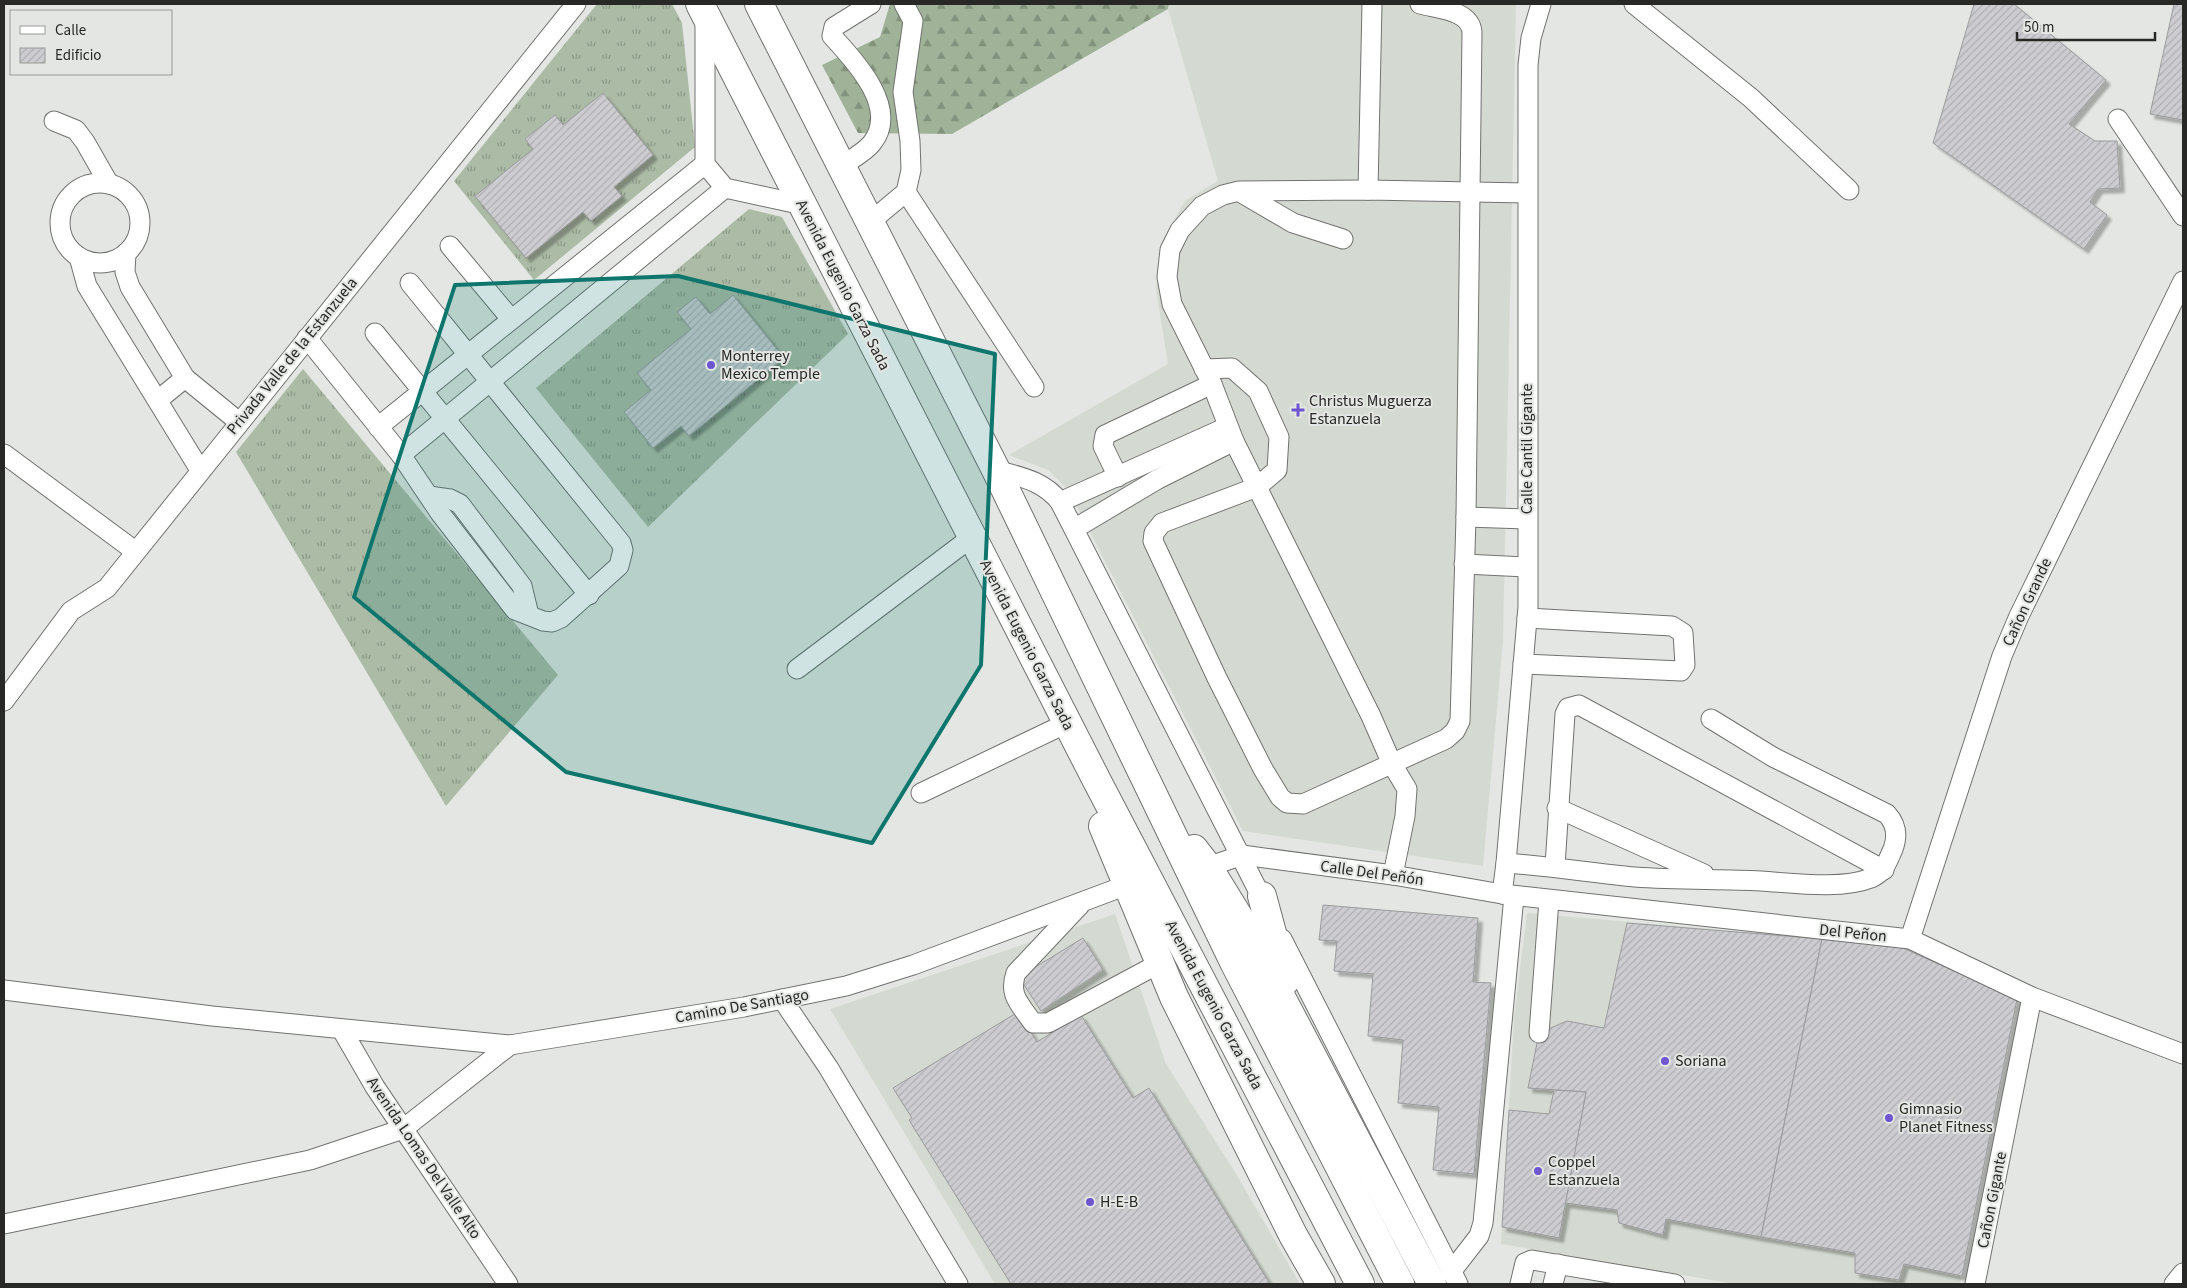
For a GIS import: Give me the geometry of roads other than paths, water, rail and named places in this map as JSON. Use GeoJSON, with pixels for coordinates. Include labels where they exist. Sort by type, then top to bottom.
{"type":"FeatureCollection","features":[{"type":"Feature","properties":{"kind":"highway"},"geometry":{"type":"LineString","coordinates":[[759,4],[996,470],[1234,962],[1400,1284]]}},
{"type":"Feature","properties":{"kind":"highway","name":"Avenida Eugenio Garza Sada"},"geometry":{"type":"LineString","coordinates":[[702,9],[1067,723],[1360,1284]]}},
{"type":"Feature","properties":{"kind":"highway"},"geometry":{"type":"LineString","coordinates":[[1096,779],[1095,805],[1160,963],[1187,1023],[1289,1226],[1321,1284]]}},
{"type":"Feature","properties":{"kind":"highway"},"geometry":{"type":"LineString","coordinates":[[1154,796],[1208,867],[1240,919],[1300,1035],[1447,1280]]}},
{"type":"Feature","properties":{"kind":"highway"},"geometry":{"type":"LineString","coordinates":[[1262,896],[1300,1035]]}},
{"type":"Feature","properties":{"kind":"street","name":"Privada Valle de la Estanzuela"},"geometry":{"type":"LineString","coordinates":[[4,702],[71,611],[107,588],[576,4]]}},
{"type":"Feature","properties":{"kind":"street"},"geometry":{"type":"LineString","coordinates":[[841,166],[872,143],[880,129],[880,113],[871,82],[832,36],[834,27],[871,4]]}},
{"type":"Feature","properties":{"kind":"street"},"geometry":{"type":"LineString","coordinates":[[870,222],[906,192],[911,170],[909,130],[903,92],[913,21],[904,4]]}},
{"type":"Feature","properties":{"kind":"street"},"geometry":{"type":"LineString","coordinates":[[1368,190],[1372,4]]}},
{"type":"Feature","properties":{"kind":"street"},"geometry":{"type":"LineString","coordinates":[[1118,477],[1103,446],[1105,435],[1208,377],[1232,368],[1258,391],[1279,437],[1277,470],[1256,487],[1162,523],[1154,533],[1153,541],[1217,678],[1263,769],[1280,797],[1287,802],[1303,804],[1314,800],[1446,739],[1455,731],[1460,721],[1466,517],[1472,26],[1461,15],[1420,4]]}},
{"type":"Feature","properties":{"kind":"street","name":"Calle Cantil Gigante"},"geometry":{"type":"LineString","coordinates":[[1447,1280],[1479,1236],[1483,1223],[1508,895],[1506,863],[1527,618],[1528,65],[1531,38],[1540,4]]}},
{"type":"Feature","properties":{"kind":"street"},"geometry":{"type":"LineString","coordinates":[[1634,4],[1751,98],[1849,190]]}},
{"type":"Feature","properties":{"kind":"street"},"geometry":{"type":"LineString","coordinates":[[702,9],[705,164],[725,188],[803,205]]}},
{"type":"Feature","properties":{"kind":"street"},"geometry":{"type":"LineString","coordinates":[[2118,119],[2183,216]]}},
{"type":"Feature","properties":{"kind":"street"},"geometry":{"type":"LineString","coordinates":[[54,121],[76,130],[109,184]]}},
{"type":"Feature","properties":{"kind":"street"},"geometry":{"type":"LineString","coordinates":[[880,129],[909,130]]}},
{"type":"Feature","properties":{"kind":"street"},"geometry":{"type":"LineString","coordinates":[[378,427],[705,164]]}},
{"type":"Feature","properties":{"kind":"street"},"geometry":{"type":"LineString","coordinates":[[96,183],[109,184],[120,188],[130,196],[137,207],[140,219],[139,232],[134,243],[126,253],[116,259],[103,262],[79,257],[70,249],[63,238],[60,226],[61,214],[69,197],[84,186],[96,183]]}},
{"type":"Feature","properties":{"kind":"street"},"geometry":{"type":"LineString","coordinates":[[400,455],[725,188]]}},
{"type":"Feature","properties":{"kind":"street"},"geometry":{"type":"LineString","coordinates":[[1393,876],[1405,816],[1406,789],[1256,487],[1230,433],[1208,377],[1172,304],[1167,277],[1170,250],[1180,230],[1202,206],[1222,196],[1239,191],[1368,190],[1527,193]]}},
{"type":"Feature","properties":{"kind":"street"},"geometry":{"type":"LineString","coordinates":[[1239,191],[1293,223],[1343,240]]}},
{"type":"Feature","properties":{"kind":"street"},"geometry":{"type":"LineString","coordinates":[[906,192],[1034,387]]}},
{"type":"Feature","properties":{"kind":"street"},"geometry":{"type":"LineString","coordinates":[[450,246],[512,319]]}},
{"type":"Feature","properties":{"kind":"street"},"geometry":{"type":"LineString","coordinates":[[126,253],[125,272],[130,287],[185,378],[239,422]]}},
{"type":"Feature","properties":{"kind":"street"},"geometry":{"type":"LineString","coordinates":[[79,257],[88,286],[200,470]]}},
{"type":"Feature","properties":{"kind":"street","name":"Cañon Grande"},"geometry":{"type":"LineString","coordinates":[[1910,939],[2002,656],[2019,616],[2183,281]]}},
{"type":"Feature","properties":{"kind":"street"},"geometry":{"type":"LineString","coordinates":[[307,338],[400,455],[515,610],[543,621],[552,622],[561,618],[589,595],[619,566],[623,550],[620,543],[410,283]]}},
{"type":"Feature","properties":{"kind":"street"},"geometry":{"type":"LineString","coordinates":[[375,332],[589,595]]}},
{"type":"Feature","properties":{"kind":"street"},"geometry":{"type":"LineString","coordinates":[[158,400],[185,378]]}},
{"type":"Feature","properties":{"kind":"street"},"geometry":{"type":"LineString","coordinates":[[1060,502],[1230,433]]}},
{"type":"Feature","properties":{"kind":"street"},"geometry":{"type":"LineString","coordinates":[[1074,529],[1230,433]]}},
{"type":"Feature","properties":{"kind":"street"},"geometry":{"type":"LineString","coordinates":[[4,454],[135,551]]}},
{"type":"Feature","properties":{"kind":"street"},"geometry":{"type":"LineString","coordinates":[[996,470],[1034,480],[1054,494],[1060,502],[1242,855],[1447,1280]]}},
{"type":"Feature","properties":{"kind":"street"},"geometry":{"type":"LineString","coordinates":[[1466,517],[1528,519]]}},
{"type":"Feature","properties":{"kind":"street"},"geometry":{"type":"LineString","coordinates":[[797,669],[972,537]]}},
{"type":"Feature","properties":{"kind":"street"},"geometry":{"type":"LineString","coordinates":[[1464,564],[1528,567]]}},
{"type":"Feature","properties":{"kind":"street"},"geometry":{"type":"LineString","coordinates":[[1523,664],[1681,671],[1685,665],[1683,634],[1672,626],[1527,618]]}},
{"type":"Feature","properties":{"kind":"street"},"geometry":{"type":"LineString","coordinates":[[1555,866],[1557,808],[1565,714],[1568,708],[1579,704],[1884,870]]}},
{"type":"Feature","properties":{"kind":"street"},"geometry":{"type":"LineString","coordinates":[[1506,863],[1555,866],[1636,877],[1806,883],[1855,882],[1884,870],[1896,843],[1896,831],[1892,820],[1887,814],[1773,757],[1711,719]]}},
{"type":"Feature","properties":{"kind":"street"},"geometry":{"type":"LineString","coordinates":[[921,793],[1067,723]]}},
{"type":"Feature","properties":{"kind":"street"},"geometry":{"type":"LineString","coordinates":[[1557,808],[1637,846],[1715,879]]}},
{"type":"Feature","properties":{"kind":"street"},"geometry":{"type":"LineString","coordinates":[[1636,877],[1637,846]]}},
{"type":"Feature","properties":{"kind":"street"},"geometry":{"type":"LineString","coordinates":[[1208,867],[1242,855]]}},
{"type":"Feature","properties":{"kind":"street","name":"Calle Del Peñón"},"geometry":{"type":"LineString","coordinates":[[1242,855],[1393,876],[1508,895]]}},
{"type":"Feature","properties":{"kind":"street","name":"Camino De Santiago"},"geometry":{"type":"LineString","coordinates":[[4,990],[342,1030],[510,1045],[782,999],[846,986],[913,965],[1127,885]]}},
{"type":"Feature","properties":{"kind":"street","name":"Del Peñon"},"geometry":{"type":"LineString","coordinates":[[1508,895],[1910,939],[2032,997],[2183,1054]]}},
{"type":"Feature","properties":{"kind":"street"},"geometry":{"type":"LineString","coordinates":[[1539,1033],[1549,900]]}},
{"type":"Feature","properties":{"kind":"street"},"geometry":{"type":"LineString","coordinates":[[1083,902],[1016,972],[1011,986],[1013,994],[1033,1023],[1048,1023],[1160,963]]}},
{"type":"Feature","properties":{"kind":"street","name":"Cañon Gigante"},"geometry":{"type":"LineString","coordinates":[[1975,1284],[2032,997]]}},
{"type":"Feature","properties":{"kind":"street"},"geometry":{"type":"LineString","coordinates":[[782,999],[828,1067],[958,1284]]}},
{"type":"Feature","properties":{"kind":"street","name":"Avenida Lomas Del Valle Alto"},"geometry":{"type":"LineString","coordinates":[[342,1030],[403,1129],[508,1284]]}},
{"type":"Feature","properties":{"kind":"street"},"geometry":{"type":"LineString","coordinates":[[4,1224],[310,1160],[403,1129],[510,1045]]}},
{"type":"Feature","properties":{"kind":"street"},"geometry":{"type":"LineString","coordinates":[[1520,1284],[1523,1268],[1528,1260],[1676,1284]]}},
{"type":"Feature","properties":{"kind":"street"},"geometry":{"type":"LineString","coordinates":[[1553,1284],[1558,1264]]}},
{"type":"Feature","properties":{"kind":"place","name":"Monterrey Mexico Temple"},"geometry":{"type":"Point","coordinates":[711,365]}},
{"type":"Feature","properties":{"kind":"place","name":"Christus Muguerza Estanzuela"},"geometry":{"type":"Point","coordinates":[1298,410]}},
{"type":"Feature","properties":{"kind":"place","name":"Soriana"},"geometry":{"type":"Point","coordinates":[1665,1061]}},
{"type":"Feature","properties":{"kind":"place","name":"Gimnasio Planet Fitness"},"geometry":{"type":"Point","coordinates":[1889,1118]}},
{"type":"Feature","properties":{"kind":"place","name":"Coppel Estanzuela"},"geometry":{"type":"Point","coordinates":[1538,1171]}},
{"type":"Feature","properties":{"kind":"place","name":"H-E-B"},"geometry":{"type":"Point","coordinates":[1090,1202]}}]}
